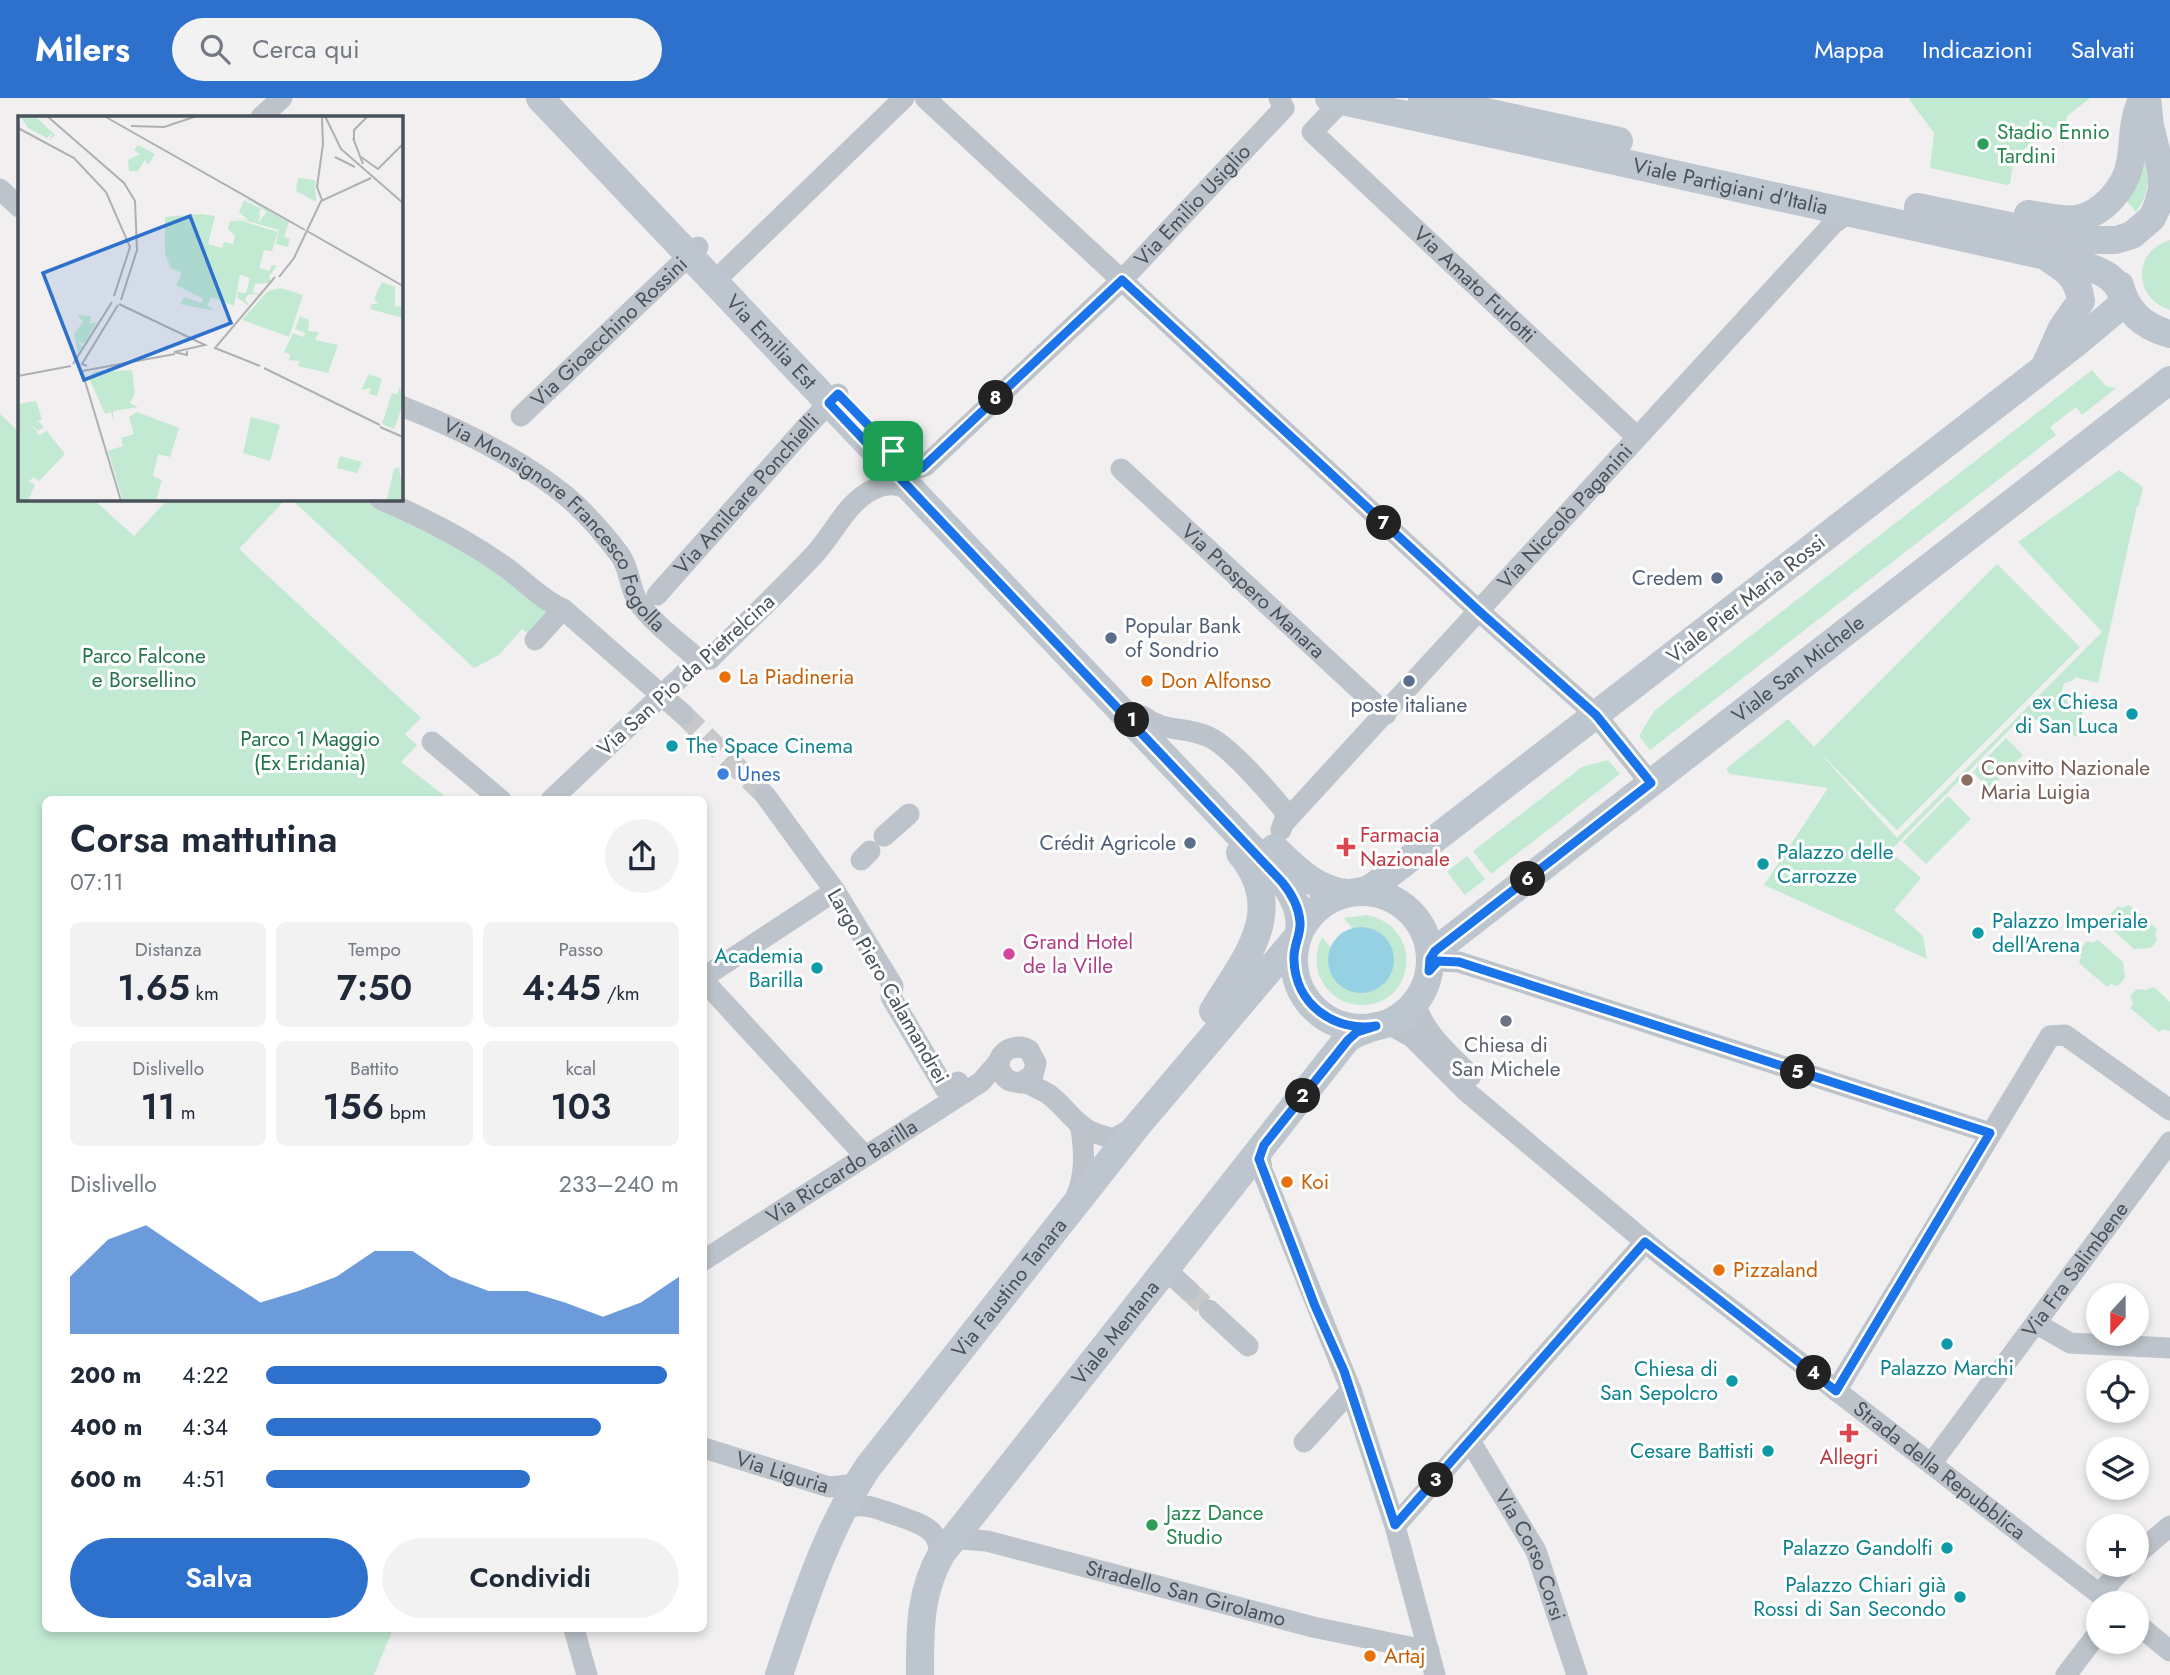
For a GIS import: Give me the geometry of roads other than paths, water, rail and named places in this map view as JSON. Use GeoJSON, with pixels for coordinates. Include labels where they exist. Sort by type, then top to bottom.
{"type":"FeatureCollection","features":[{"type":"Feature","properties":{"kind":"main road","name":"Via Emilia Est"},"geometry":{"type":"LineString","coordinates":[[540,98],[693,251],[834,399],[905,463],[1143,716],[1291,864],[1315,884],[1330,890],[1353,893]]}},
{"type":"Feature","properties":{"kind":"main road","name":"Via Emilia Est"},"geometry":{"type":"LineString","coordinates":[[555,98],[693,251],[722,274],[915,494],[1286,886],[1297,910],[1298,934]]}},
{"type":"Feature","properties":{"kind":"main road","name":"Viale Partigiani d'Italia"},"geometry":{"type":"LineString","coordinates":[[1422,98],[2077,240],[2116,240],[2156,221],[2170,218]]}},
{"type":"Feature","properties":{"kind":"main road"},"geometry":{"type":"LineString","coordinates":[[1942,212],[1964,214],[1990,208],[2071,219],[2090,214],[2113,197],[2126,178],[2135,120],[2145,98]]}},
{"type":"Feature","properties":{"kind":"main road"},"geometry":{"type":"LineString","coordinates":[[2122,294],[2122,259],[2129,244],[2154,213],[2162,188],[2161,170],[2145,98]]}},
{"type":"Feature","properties":{"kind":"main road","name":"Viale Partigiani d'Italia"},"geometry":{"type":"LineString","coordinates":[[1336,99],[2075,262],[2102,272],[2112,279],[2136,316],[2152,327],[2170,334]]}},
{"type":"Feature","properties":{"kind":"main road"},"geometry":{"type":"LineString","coordinates":[[2043,255],[2073,274],[2081,301],[2062,328],[2043,369]]}},
{"type":"Feature","properties":{"kind":"main road","name":"Viale Pier Maria Rossi"},"geometry":{"type":"LineString","coordinates":[[1353,893],[1382,880],[2043,369],[2118,308],[2122,302],[2122,294]]}},
{"type":"Feature","properties":{"kind":"main road","name":"Viale San Michele"},"geometry":{"type":"LineString","coordinates":[[1429,965],[1437,949],[2170,380]]}},
{"type":"Feature","properties":{"kind":"main road"},"geometry":{"type":"LineString","coordinates":[[1186,782],[1202,812],[1250,866],[1258,882],[1263,908],[1260,926],[1251,948],[1213,1012],[1201,1047],[1195,1056]]}},
{"type":"Feature","properties":{"kind":"main road"},"geometry":{"type":"LineString","coordinates":[[1369,892],[1390,898],[1408,910],[1422,927],[1429,948],[1429,965],[1415,1002],[1398,1017],[1365,1028],[1342,1025],[1313,1007],[1296,977],[1294,955],[1298,934],[1310,915],[1337,896],[1353,893],[1369,892]]}},
{"type":"Feature","properties":{"kind":"main road","name":"Via Faustino Tanara"},"geometry":{"type":"LineString","coordinates":[[779,1675],[811,1584],[838,1519],[860,1478],[880,1449],[1137,1126],[1298,934]]}},
{"type":"Feature","properties":{"kind":"main road","name":"Viale Mentana"},"geometry":{"type":"LineString","coordinates":[[920,1675],[921,1615],[928,1582],[941,1556],[1348,1040],[1357,1032],[1382,1024]]}},
{"type":"Feature","properties":{"kind":"street"},"geometry":{"type":"LineString","coordinates":[[262,116],[282,98]]}},
{"type":"Feature","properties":{"kind":"street"},"geometry":{"type":"LineString","coordinates":[[722,274],[904,98]]}},
{"type":"Feature","properties":{"kind":"street"},"geometry":{"type":"LineString","coordinates":[[925,98],[1480,612],[1596,715],[1651,783]]}},
{"type":"Feature","properties":{"kind":"street"},"geometry":{"type":"LineString","coordinates":[[1312,132],[1336,99]]}},
{"type":"Feature","properties":{"kind":"street","name":"Via Emilio Usiglio"},"geometry":{"type":"LineString","coordinates":[[905,463],[915,469],[925,466],[1122,280],[1278,107]]}},
{"type":"Feature","properties":{"kind":"street","name":"Via Amato Furlotti"},"geometry":{"type":"LineString","coordinates":[[1278,107],[1312,132],[1637,437]]}},
{"type":"Feature","properties":{"kind":"street"},"geometry":{"type":"LineString","coordinates":[[0,189],[18,205]]}},
{"type":"Feature","properties":{"kind":"street","name":"Via Niccolò Paganini"},"geometry":{"type":"LineString","coordinates":[[1284,823],[1834,223],[1850,212]]}},
{"type":"Feature","properties":{"kind":"street","name":"Via Gioacchino Rossini"},"geometry":{"type":"LineString","coordinates":[[521,416],[693,251]]}},
{"type":"Feature","properties":{"kind":"street","name":"Via Amilcare Ponchielli"},"geometry":{"type":"LineString","coordinates":[[657,596],[834,399]]}},
{"type":"Feature","properties":{"kind":"street","name":"Via Monsignore Francesco Fogolla"},"geometry":{"type":"LineString","coordinates":[[402,406],[475,439],[565,495],[620,555],[641,606],[699,660]]}},
{"type":"Feature","properties":{"kind":"street","name":"Via Prospero Manara"},"geometry":{"type":"LineString","coordinates":[[1121,469],[1386,714]]}},
{"type":"Feature","properties":{"kind":"street","name":"Via San Pio da Pietrelcina"},"geometry":{"type":"LineString","coordinates":[[555,796],[699,660],[710,659],[816,554],[848,509],[873,489],[887,485],[897,485],[915,494]]}},
{"type":"Feature","properties":{"kind":"street"},"geometry":{"type":"LineString","coordinates":[[382,500],[414,513],[502,564],[552,604],[563,609],[683,714]]}},
{"type":"Feature","properties":{"kind":"street"},"geometry":{"type":"LineString","coordinates":[[535,640],[563,609]]}},
{"type":"Feature","properties":{"kind":"street"},"geometry":{"type":"LineString","coordinates":[[1143,716],[1162,727],[1191,730],[1219,742],[1283,809],[1286,816],[1280,844],[1291,864]]}},
{"type":"Feature","properties":{"kind":"street"},"geometry":{"type":"LineString","coordinates":[[432,742],[496,796]]}},
{"type":"Feature","properties":{"kind":"street","name":"Largo Piero Calamandrei"},"geometry":{"type":"LineString","coordinates":[[765,795],[835,891],[893,986],[891,997],[946,1090],[958,1082],[972,1088]]}},
{"type":"Feature","properties":{"kind":"street"},"geometry":{"type":"LineString","coordinates":[[872,849],[909,814]]}},
{"type":"Feature","properties":{"kind":"street"},"geometry":{"type":"LineString","coordinates":[[707,977],[835,891]]}},
{"type":"Feature","properties":{"kind":"street"},"geometry":{"type":"LineString","coordinates":[[1429,965],[1438,961],[1459,962],[1990,1133]]}},
{"type":"Feature","properties":{"kind":"street"},"geometry":{"type":"LineString","coordinates":[[707,982],[865,1156]]}},
{"type":"Feature","properties":{"kind":"street"},"geometry":{"type":"LineString","coordinates":[[1415,1002],[1419,1018],[1431,1034],[1487,1093],[1539,1154]]}},
{"type":"Feature","properties":{"kind":"street"},"geometry":{"type":"LineString","coordinates":[[1382,1024],[1404,1030],[1467,1092],[1539,1154]]}},
{"type":"Feature","properties":{"kind":"street"},"geometry":{"type":"LineString","coordinates":[[1836,1391],[2050,1036],[2065,1035],[2170,1110]]}},
{"type":"Feature","properties":{"kind":"street","name":"Via Riccardo Barilla"},"geometry":{"type":"LineString","coordinates":[[707,1258],[972,1088],[1000,1060],[1006,1050],[1021,1046],[1031,1052],[1036,1063]]}},
{"type":"Feature","properties":{"kind":"street"},"geometry":{"type":"LineString","coordinates":[[1000,1060],[1001,1072],[1014,1082]]}},
{"type":"Feature","properties":{"kind":"street"},"geometry":{"type":"LineString","coordinates":[[1014,1082],[1033,1075],[1036,1063]]}},
{"type":"Feature","properties":{"kind":"street"},"geometry":{"type":"LineString","coordinates":[[1036,1063],[1046,1093]]}},
{"type":"Feature","properties":{"kind":"street"},"geometry":{"type":"LineString","coordinates":[[972,1088],[1002,1078],[1030,1084],[1046,1093],[1088,1131],[1113,1139],[1137,1126]]}},
{"type":"Feature","properties":{"kind":"street"},"geometry":{"type":"LineString","coordinates":[[1071,1209],[1081,1186],[1085,1156],[1080,1124]]}},
{"type":"Feature","properties":{"kind":"street","name":"Via Fra Salimbene"},"geometry":{"type":"LineString","coordinates":[[1931,1464],[2170,1142]]}},
{"type":"Feature","properties":{"kind":"street"},"geometry":{"type":"LineString","coordinates":[[1264,1145],[1260,1155],[1262,1170],[1351,1390],[1395,1525],[1435,1675]]}},
{"type":"Feature","properties":{"kind":"street","name":"Strada della Repubblica"},"geometry":{"type":"LineString","coordinates":[[1539,1154],[1645,1242],[2097,1591]]}},
{"type":"Feature","properties":{"kind":"street"},"geometry":{"type":"LineString","coordinates":[[1395,1525],[1645,1242]]}},
{"type":"Feature","properties":{"kind":"street"},"geometry":{"type":"LineString","coordinates":[[1166,1269],[1188,1290]]}},
{"type":"Feature","properties":{"kind":"street"},"geometry":{"type":"LineString","coordinates":[[1209,1310],[1248,1346]]}},
{"type":"Feature","properties":{"kind":"street"},"geometry":{"type":"LineString","coordinates":[[2036,1324],[2070,1343],[2170,1348]]}},
{"type":"Feature","properties":{"kind":"street"},"geometry":{"type":"LineString","coordinates":[[1304,1442],[1351,1390]]}},
{"type":"Feature","properties":{"kind":"street","name":"Via Corso Corsi"},"geometry":{"type":"LineString","coordinates":[[1470,1441],[1536,1551],[1577,1675]]}},
{"type":"Feature","properties":{"kind":"street","name":"Via Liguria"},"geometry":{"type":"LineString","coordinates":[[707,1449],[829,1487],[849,1486],[860,1478]]}},
{"type":"Feature","properties":{"kind":"street"},"geometry":{"type":"LineString","coordinates":[[838,1519],[849,1507],[866,1506],[920,1524],[930,1530],[937,1540],[941,1556]]}},
{"type":"Feature","properties":{"kind":"street"},"geometry":{"type":"LineString","coordinates":[[2149,1544],[2170,1526]]}},
{"type":"Feature","properties":{"kind":"street","name":"Stradello San Girolamo"},"geometry":{"type":"LineString","coordinates":[[941,1556],[960,1539],[987,1541],[1313,1627],[1429,1651]]}},
{"type":"Feature","properties":{"kind":"street"},"geometry":{"type":"LineString","coordinates":[[575,1632],[587,1675]]}},
{"type":"Feature","properties":{"kind":"street"},"geometry":{"type":"LineString","coordinates":[[2149,1634],[2170,1651]]}},
{"type":"Feature","properties":{"kind":"street"},"geometry":{"type":"LineString","coordinates":[[2066,1675],[2086,1649]]}},
{"type":"Feature","properties":{"kind":"water"},"geometry":{"type":"Polygon","coordinates":[[[1361,927],[1374,930],[1384,937],[1391,947],[1394,960],[1391,973],[1384,983],[1374,990],[1361,993],[1348,990],[1338,983],[1331,973],[1328,960],[1331,947],[1338,937],[1348,930],[1361,927]]]}},
{"type":"Feature","properties":{"kind":"tunnel"},"geometry":{"type":"LineString","coordinates":[[683,714],[765,795]]}},
{"type":"Feature","properties":{"kind":"tunnel"},"geometry":{"type":"LineString","coordinates":[[1188,1290],[1209,1310]]}},
{"type":"Feature","properties":{"kind":"place","name":"Stadio Ennio Tardini"},"geometry":{"type":"Point","coordinates":[1983,144]}},
{"type":"Feature","properties":{"kind":"place","name":"Credem"},"geometry":{"type":"Point","coordinates":[1717,578]}},
{"type":"Feature","properties":{"kind":"place","name":"Popular Bank of Sondrio"},"geometry":{"type":"Point","coordinates":[1111,638]}},
{"type":"Feature","properties":{"kind":"place","name":"La Piadineria"},"geometry":{"type":"Point","coordinates":[725,677]}},
{"type":"Feature","properties":{"kind":"place","name":"Don Alfonso"},"geometry":{"type":"Point","coordinates":[1147,681]}},
{"type":"Feature","properties":{"kind":"place","name":"poste italiane"},"geometry":{"type":"Point","coordinates":[1409,681]}},
{"type":"Feature","properties":{"kind":"place","name":"ex Chiesa di San Luca"},"geometry":{"type":"Point","coordinates":[2132,714]}},
{"type":"Feature","properties":{"kind":"place","name":"The Space Cinema"},"geometry":{"type":"Point","coordinates":[672,746]}},
{"type":"Feature","properties":{"kind":"place","name":"Unes"},"geometry":{"type":"Point","coordinates":[723,774]}},
{"type":"Feature","properties":{"kind":"place","name":"Convitto Nazionale Maria Luigia"},"geometry":{"type":"Point","coordinates":[1967,780]}},
{"type":"Feature","properties":{"kind":"place","name":"Crédit Agricole"},"geometry":{"type":"Point","coordinates":[1190,843]}},
{"type":"Feature","properties":{"kind":"place","name":"Farmacia Nazionale"},"geometry":{"type":"Point","coordinates":[1346,847]}},
{"type":"Feature","properties":{"kind":"place","name":"Palazzo delle Carrozze"},"geometry":{"type":"Point","coordinates":[1763,864]}},
{"type":"Feature","properties":{"kind":"place","name":"Palazzo Imperiale dell'Arena"},"geometry":{"type":"Point","coordinates":[1978,933]}},
{"type":"Feature","properties":{"kind":"place","name":"Grand Hotel de la Ville"},"geometry":{"type":"Point","coordinates":[1009,954]}},
{"type":"Feature","properties":{"kind":"place","name":"Academia Barilla"},"geometry":{"type":"Point","coordinates":[817,968]}},
{"type":"Feature","properties":{"kind":"place","name":"Chiesa di San Michele"},"geometry":{"type":"Point","coordinates":[1506,1021]}},
{"type":"Feature","properties":{"kind":"place","name":"Koi"},"geometry":{"type":"Point","coordinates":[1287,1182]}},
{"type":"Feature","properties":{"kind":"place","name":"Pizzaland"},"geometry":{"type":"Point","coordinates":[1719,1270]}},
{"type":"Feature","properties":{"kind":"place","name":"Palazzo Marchi"},"geometry":{"type":"Point","coordinates":[1947,1344]}},
{"type":"Feature","properties":{"kind":"place","name":"Chiesa di San Sepolcro"},"geometry":{"type":"Point","coordinates":[1732,1381]}},
{"type":"Feature","properties":{"kind":"place","name":"Allegri"},"geometry":{"type":"Point","coordinates":[1849,1433]}},
{"type":"Feature","properties":{"kind":"place","name":"Cesare Battisti"},"geometry":{"type":"Point","coordinates":[1768,1451]}},
{"type":"Feature","properties":{"kind":"place","name":"Jazz Dance Studio"},"geometry":{"type":"Point","coordinates":[1152,1525]}},
{"type":"Feature","properties":{"kind":"place","name":"Palazzo Gandolfi"},"geometry":{"type":"Point","coordinates":[1947,1548]}},
{"type":"Feature","properties":{"kind":"place","name":"Palazzo Chiari già Rossi di San Secondo"},"geometry":{"type":"Point","coordinates":[1960,1597]}},
{"type":"Feature","properties":{"kind":"place","name":"Artaj"},"geometry":{"type":"Point","coordinates":[1370,1656]}},
{"type":"Feature","properties":{"kind":"park label","name":"Parco Falcone e Borsellino"},"geometry":{"type":"Point","coordinates":[144,668]}},
{"type":"Feature","properties":{"kind":"park label","name":"Parco 1 Maggio (Ex Eridania)"},"geometry":{"type":"Point","coordinates":[310,751]}}]}
